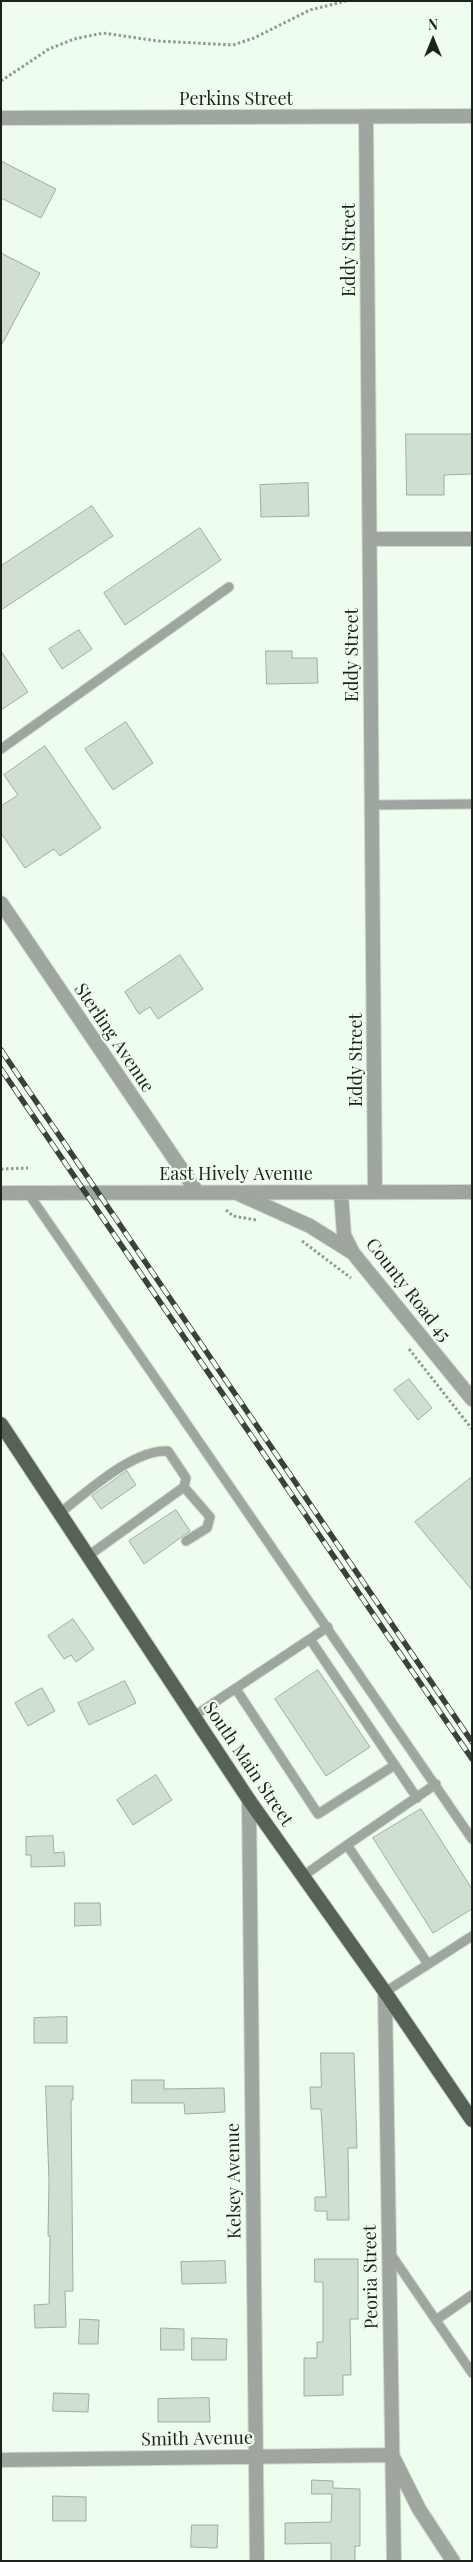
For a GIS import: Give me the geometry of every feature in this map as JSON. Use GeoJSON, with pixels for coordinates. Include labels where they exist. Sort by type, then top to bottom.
{"type":"FeatureCollection","features":[{"type":"Feature","properties":{"kind":"main road","name":"South Main Street"},"geometry":{"type":"LineString","coordinates":[[1,1424],[249,1800],[471,2117]]}},
{"type":"Feature","properties":{"kind":"street","name":"Perkins Street"},"geometry":{"type":"LineString","coordinates":[[1,118],[366,118],[472,116]]}},
{"type":"Feature","properties":{"kind":"street","name":"Eddy Street"},"geometry":{"type":"LineString","coordinates":[[366,118],[375,1192]]}},
{"type":"Feature","properties":{"kind":"street"},"geometry":{"type":"LineString","coordinates":[[370,539],[472,539]]}},
{"type":"Feature","properties":{"kind":"street","name":"Sterling Avenue"},"geometry":{"type":"LineString","coordinates":[[1,903],[197,1192]]}},
{"type":"Feature","properties":{"kind":"street"},"geometry":{"type":"LineString","coordinates":[[233,1192],[310,1226],[353,1254]]}},
{"type":"Feature","properties":{"kind":"street","name":"East Hively Avenue"},"geometry":{"type":"LineString","coordinates":[[1,1193],[472,1192]]}},
{"type":"Feature","properties":{"kind":"street","name":"County Road 45"},"geometry":{"type":"LineString","coordinates":[[341,1193],[344,1235],[353,1254],[472,1399]]}},
{"type":"Feature","properties":{"kind":"street","name":"Kelsey Avenue"},"geometry":{"type":"LineString","coordinates":[[249,1800],[257,2561]]}},
{"type":"Feature","properties":{"kind":"street","name":"Peoria Street"},"geometry":{"type":"LineString","coordinates":[[385,1992],[394,2561]]}},
{"type":"Feature","properties":{"kind":"street"},"geometry":{"type":"LineString","coordinates":[[392,2456],[418,2509],[453,2561]]}},
{"type":"Feature","properties":{"kind":"street","name":"Smith Avenue"},"geometry":{"type":"LineString","coordinates":[[1,2460],[392,2456]]}},
{"type":"Feature","properties":{"kind":"lane"},"geometry":{"type":"LineString","coordinates":[[1,749],[229,587]]}},
{"type":"Feature","properties":{"kind":"lane"},"geometry":{"type":"LineString","coordinates":[[372,805],[472,804]]}},
{"type":"Feature","properties":{"kind":"lane"},"geometry":{"type":"LineString","coordinates":[[28,1193],[472,1839]]}},
{"type":"Feature","properties":{"kind":"lane"},"geometry":{"type":"LineString","coordinates":[[60,1513],[102,1480],[130,1462],[155,1450],[168,1451],[176,1459],[186,1478],[184,1487],[88,1556]]}},
{"type":"Feature","properties":{"kind":"lane"},"geometry":{"type":"LineString","coordinates":[[184,1487],[210,1517],[207,1528],[186,1541]]}},
{"type":"Feature","properties":{"kind":"lane"},"geometry":{"type":"LineString","coordinates":[[194,1716],[328,1627]]}},
{"type":"Feature","properties":{"kind":"lane"},"geometry":{"type":"LineString","coordinates":[[310,1639],[417,1798]]}},
{"type":"Feature","properties":{"kind":"lane"},"geometry":{"type":"LineString","coordinates":[[236,1689],[318,1814],[395,1766]]}},
{"type":"Feature","properties":{"kind":"lane"},"geometry":{"type":"LineString","coordinates":[[303,1876],[436,1784]]}},
{"type":"Feature","properties":{"kind":"lane"},"geometry":{"type":"LineString","coordinates":[[348,1845],[428,1964]]}},
{"type":"Feature","properties":{"kind":"lane"},"geometry":{"type":"LineString","coordinates":[[385,1992],[472,1936]]}},
{"type":"Feature","properties":{"kind":"lane"},"geometry":{"type":"LineString","coordinates":[[389,2252],[472,2372]]}},
{"type":"Feature","properties":{"kind":"lane"},"geometry":{"type":"LineString","coordinates":[[436,2320],[472,2295]]}},
{"type":"Feature","properties":{"kind":"path"},"geometry":{"type":"LineString","coordinates":[[1,81],[48,49],[83,37],[103,33],[158,41],[233,45],[279,27],[310,10],[346,1]]}},
{"type":"Feature","properties":{"kind":"path"},"geometry":{"type":"LineString","coordinates":[[1,1168],[28,1168]]}},
{"type":"Feature","properties":{"kind":"path"},"geometry":{"type":"LineString","coordinates":[[226,1210],[233,1216],[263,1221]]}},
{"type":"Feature","properties":{"kind":"path"},"geometry":{"type":"LineString","coordinates":[[298,1238],[353,1279]]}},
{"type":"Feature","properties":{"kind":"path"},"geometry":{"type":"LineString","coordinates":[[407,1346],[472,1429]]}},
{"type":"Feature","properties":{"kind":"building"},"geometry":{"type":"Polygon","coordinates":[[[1,161],[56,189],[41,218],[1,198],[1,161]]]}},
{"type":"Feature","properties":{"kind":"building"},"geometry":{"type":"Polygon","coordinates":[[[1,253],[40,273],[1,346],[1,253]]]}},
{"type":"Feature","properties":{"kind":"building"},"geometry":{"type":"Polygon","coordinates":[[[406,434],[472,434],[472,474],[444,475],[444,495],[407,495],[406,434]]]}},
{"type":"Feature","properties":{"kind":"building"},"geometry":{"type":"Polygon","coordinates":[[[308,483],[309,516],[261,517],[260,485],[308,483]]]}},
{"type":"Feature","properties":{"kind":"building"},"geometry":{"type":"Polygon","coordinates":[[[92,506],[113,536],[1,610],[1,566],[92,506]]]}},
{"type":"Feature","properties":{"kind":"building"},"geometry":{"type":"Polygon","coordinates":[[[200,528],[221,560],[125,625],[104,593],[200,528]]]}},
{"type":"Feature","properties":{"kind":"building"},"geometry":{"type":"Polygon","coordinates":[[[79,630],[92,649],[62,669],[49,649],[79,630]]]}},
{"type":"Feature","properties":{"kind":"building"},"geometry":{"type":"Polygon","coordinates":[[[1,651],[28,692],[1,710],[1,651]]]}},
{"type":"Feature","properties":{"kind":"building"},"geometry":{"type":"Polygon","coordinates":[[[266,651],[292,651],[292,658],[317,658],[318,683],[267,684],[266,651]]]}},
{"type":"Feature","properties":{"kind":"building"},"geometry":{"type":"Polygon","coordinates":[[[126,722],[153,763],[113,790],[85,749],[126,722]]]}},
{"type":"Feature","properties":{"kind":"building"},"geometry":{"type":"Polygon","coordinates":[[[45,746],[101,828],[60,856],[54,849],[25,868],[1,833],[1,806],[18,795],[4,775],[45,746]]]}},
{"type":"Feature","properties":{"kind":"building"},"geometry":{"type":"Polygon","coordinates":[[[180,955],[203,989],[158,1019],[150,1007],[139,1014],[125,992],[180,955]]]}},
{"type":"Feature","properties":{"kind":"building"},"geometry":{"type":"Polygon","coordinates":[[[409,1379],[432,1408],[418,1420],[394,1390],[409,1379]]]}},
{"type":"Feature","properties":{"kind":"building"},"geometry":{"type":"Polygon","coordinates":[[[127,1471],[136,1485],[101,1509],[92,1496],[127,1471]]]}},
{"type":"Feature","properties":{"kind":"building"},"geometry":{"type":"Polygon","coordinates":[[[472,1477],[472,1590],[415,1522],[472,1477]]]}},
{"type":"Feature","properties":{"kind":"building"},"geometry":{"type":"Polygon","coordinates":[[[176,1510],[190,1531],[144,1564],[129,1541],[176,1510]]]}},
{"type":"Feature","properties":{"kind":"building"},"geometry":{"type":"Polygon","coordinates":[[[73,1619],[94,1649],[76,1662],[71,1655],[64,1659],[48,1636],[73,1619]]]}},
{"type":"Feature","properties":{"kind":"building"},"geometry":{"type":"Polygon","coordinates":[[[318,1670],[370,1747],[326,1776],[275,1699],[318,1670]]]}},
{"type":"Feature","properties":{"kind":"building"},"geometry":{"type":"Polygon","coordinates":[[[125,1681],[136,1703],[89,1725],[78,1703],[125,1681]]]}},
{"type":"Feature","properties":{"kind":"building"},"geometry":{"type":"Polygon","coordinates":[[[42,1688],[55,1711],[28,1726],[15,1703],[42,1688]]]}},
{"type":"Feature","properties":{"kind":"building"},"geometry":{"type":"Polygon","coordinates":[[[156,1775],[172,1800],[133,1825],[117,1800],[156,1775]]]}},
{"type":"Feature","properties":{"kind":"building"},"geometry":{"type":"Polygon","coordinates":[[[421,1809],[472,1889],[472,1909],[433,1933],[373,1838],[421,1809]]]}},
{"type":"Feature","properties":{"kind":"building"},"geometry":{"type":"Polygon","coordinates":[[[53,1836],[54,1853],[64,1852],[65,1866],[31,1867],[31,1855],[26,1855],[26,1837],[53,1836]]]}},
{"type":"Feature","properties":{"kind":"building"},"geometry":{"type":"Polygon","coordinates":[[[75,1903],[100,1903],[101,1925],[75,1926],[75,1903]]]}},
{"type":"Feature","properties":{"kind":"building"},"geometry":{"type":"Polygon","coordinates":[[[67,2017],[67,2043],[34,2043],[34,2018],[67,2017]]]}},
{"type":"Feature","properties":{"kind":"building"},"geometry":{"type":"Polygon","coordinates":[[[321,2053],[354,2053],[357,2148],[348,2148],[349,2220],[327,2220],[327,2211],[315,2211],[315,2197],[326,2197],[321,2109],[311,2109],[310,2087],[321,2087],[321,2053]]]}},
{"type":"Feature","properties":{"kind":"building"},"geometry":{"type":"Polygon","coordinates":[[[132,2080],[164,2080],[164,2089],[224,2088],[225,2112],[185,2114],[184,2103],[132,2103],[132,2080]]]}},
{"type":"Feature","properties":{"kind":"building"},"geometry":{"type":"Polygon","coordinates":[[[46,2086],[73,2086],[73,2100],[71,2100],[73,2291],[65,2291],[66,2327],[35,2328],[34,2305],[49,2304],[50,2236],[48,2236],[49,2182],[46,2086]]]}},
{"type":"Feature","properties":{"kind":"building"},"geometry":{"type":"Polygon","coordinates":[[[315,2259],[358,2259],[358,2319],[350,2319],[351,2375],[343,2375],[343,2395],[304,2396],[304,2358],[317,2358],[317,2342],[323,2342],[323,2282],[315,2282],[315,2259]]]}},
{"type":"Feature","properties":{"kind":"building"},"geometry":{"type":"Polygon","coordinates":[[[225,2261],[226,2283],[182,2284],[181,2262],[225,2261]]]}},
{"type":"Feature","properties":{"kind":"building"},"geometry":{"type":"Polygon","coordinates":[[[80,2319],[99,2320],[98,2344],[79,2344],[80,2319]]]}},
{"type":"Feature","properties":{"kind":"building"},"geometry":{"type":"Polygon","coordinates":[[[161,2328],[184,2329],[184,2350],[161,2350],[161,2328]]]}},
{"type":"Feature","properties":{"kind":"building"},"geometry":{"type":"Polygon","coordinates":[[[192,2338],[227,2339],[226,2360],[192,2360],[192,2338]]]}},
{"type":"Feature","properties":{"kind":"building"},"geometry":{"type":"Polygon","coordinates":[[[54,2393],[89,2394],[88,2412],[53,2411],[54,2393]]]}},
{"type":"Feature","properties":{"kind":"building"},"geometry":{"type":"Polygon","coordinates":[[[209,2398],[210,2422],[158,2422],[158,2399],[209,2398]]]}},
{"type":"Feature","properties":{"kind":"building"},"geometry":{"type":"Polygon","coordinates":[[[312,2480],[333,2481],[333,2488],[360,2489],[360,2546],[355,2546],[355,2561],[331,2561],[331,2543],[285,2544],[285,2523],[331,2522],[332,2494],[312,2494],[312,2480]]]}},
{"type":"Feature","properties":{"kind":"building"},"geometry":{"type":"Polygon","coordinates":[[[53,2496],[86,2497],[86,2521],[53,2521],[53,2496]]]}},
{"type":"Feature","properties":{"kind":"building"},"geometry":{"type":"Polygon","coordinates":[[[192,2525],[218,2525],[217,2548],[191,2547],[192,2525]]]}},
{"type":"Feature","properties":{"kind":"railway"},"geometry":{"type":"LineString","coordinates":[[1,1050],[472,1742]]}},
{"type":"Feature","properties":{"kind":"railway"},"geometry":{"type":"LineString","coordinates":[[1,1069],[472,1759]]}}]}
